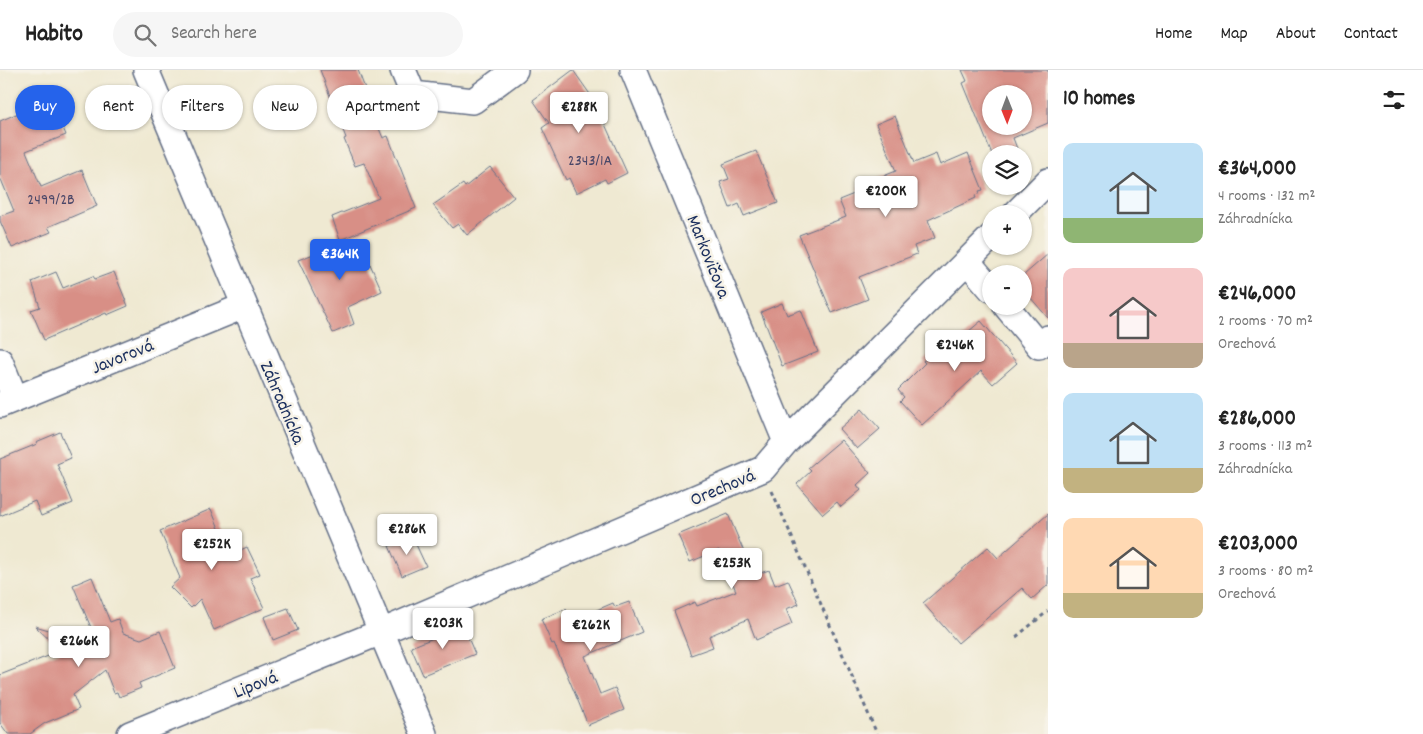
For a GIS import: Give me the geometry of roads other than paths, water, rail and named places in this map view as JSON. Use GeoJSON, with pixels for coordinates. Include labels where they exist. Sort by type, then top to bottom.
{"type":"FeatureCollection","features":[{"type":"Feature","properties":{"kind":"street","name":"Záhradnícka"},"geometry":{"type":"LineString","coordinates":[[146,70],[424,734]]}},
{"type":"Feature","properties":{"kind":"street"},"geometry":{"type":"LineString","coordinates":[[403,70],[413,94],[473,101],[515,70]]}},
{"type":"Feature","properties":{"kind":"street","name":"Markovičova"},"geometry":{"type":"LineString","coordinates":[[633,70],[786,442]]}},
{"type":"Feature","properties":{"kind":"street"},"geometry":{"type":"LineString","coordinates":[[1024,205],[1048,181]]}},
{"type":"Feature","properties":{"kind":"street","name":"Orechová"},"geometry":{"type":"LineString","coordinates":[[381,632],[762,468],[982,246]]}},
{"type":"Feature","properties":{"kind":"street"},"geometry":{"type":"LineString","coordinates":[[967,261],[982,279]]}},
{"type":"Feature","properties":{"kind":"street","name":"Javorová"},"geometry":{"type":"LineString","coordinates":[[7,401],[244,306]]}},
{"type":"Feature","properties":{"kind":"street"},"geometry":{"type":"LineString","coordinates":[[1014,315],[1040,346],[1048,338]]}},
{"type":"Feature","properties":{"kind":"street"},"geometry":{"type":"LineString","coordinates":[[0,361],[7,401]]}},
{"type":"Feature","properties":{"kind":"street","name":"Lipová"},"geometry":{"type":"LineString","coordinates":[[130,734],[381,632]]}}]}
